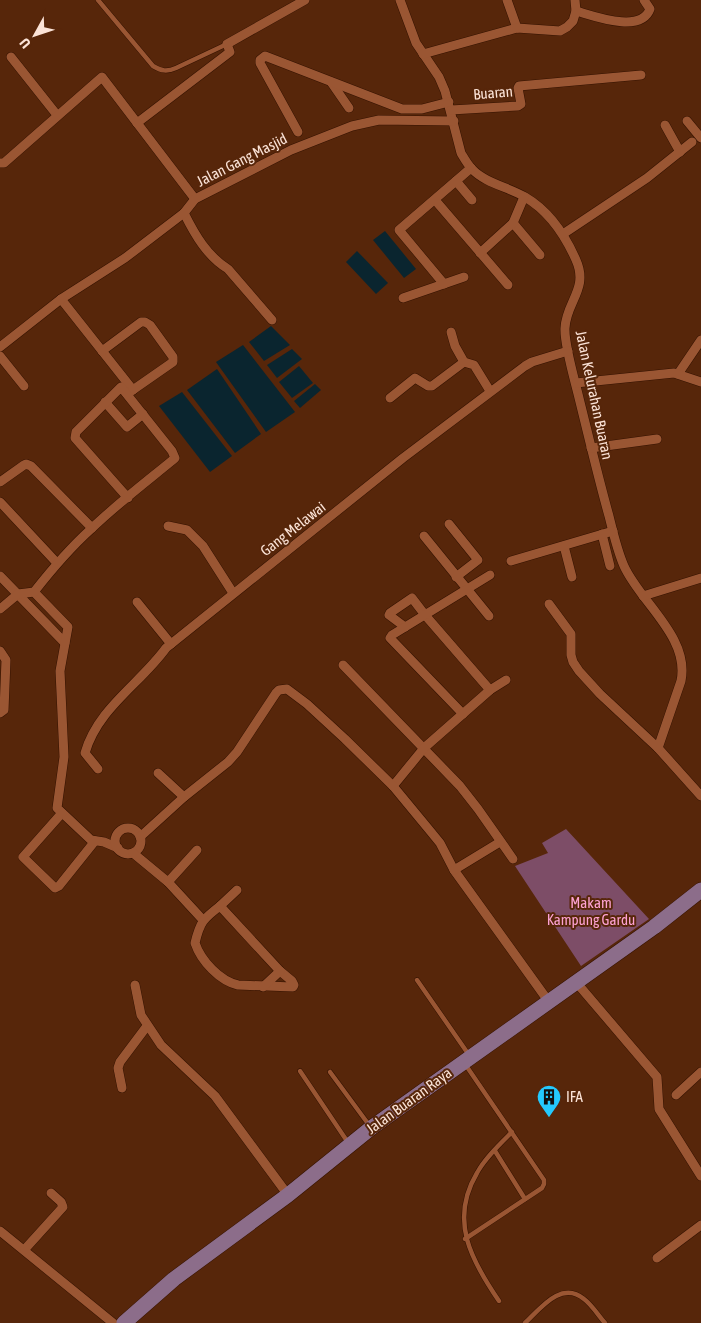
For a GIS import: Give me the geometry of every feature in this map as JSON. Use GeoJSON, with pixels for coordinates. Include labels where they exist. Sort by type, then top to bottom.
{"type":"FeatureCollection","features":[{"type":"Feature","properties":{"kind":"main road","name":"Jalan Buaran Raya"},"geometry":{"type":"LineString","coordinates":[[124,1323],[174,1279],[288,1195],[371,1128],[654,927],[700,892]]}},
{"type":"Feature","properties":{"kind":"street"},"geometry":{"type":"LineString","coordinates":[[137,123],[230,52],[227,44],[305,0]]}},
{"type":"Feature","properties":{"kind":"street"},"geometry":{"type":"LineString","coordinates":[[400,0],[416,43],[439,77],[450,106],[461,153],[471,168],[399,230],[444,284]]}},
{"type":"Feature","properties":{"kind":"street"},"geometry":{"type":"LineString","coordinates":[[507,0],[517,28]]}},
{"type":"Feature","properties":{"kind":"street"},"geometry":{"type":"LineString","coordinates":[[423,54],[517,28],[560,31],[573,21],[576,11],[576,2],[574,0]]}},
{"type":"Feature","properties":{"kind":"street"},"geometry":{"type":"LineString","coordinates":[[576,11],[615,21],[632,22],[645,17],[649,13],[650,9],[644,0]]}},
{"type":"Feature","properties":{"kind":"street"},"geometry":{"type":"LineString","coordinates":[[298,132],[260,63],[263,57],[268,56],[392,106],[410,110],[450,106]]}},
{"type":"Feature","properties":{"kind":"street"},"geometry":{"type":"LineString","coordinates":[[11,57],[57,115]]}},
{"type":"Feature","properties":{"kind":"street","name":"Buaran"},"geometry":{"type":"LineString","coordinates":[[450,106],[518,106],[521,104],[519,86],[641,75]]}},
{"type":"Feature","properties":{"kind":"street"},"geometry":{"type":"LineString","coordinates":[[0,163],[4,163],[101,76],[195,199]]}},
{"type":"Feature","properties":{"kind":"street"},"geometry":{"type":"LineString","coordinates":[[331,82],[349,108]]}},
{"type":"Feature","properties":{"kind":"street","name":"Jalan Gang Masjid"},"geometry":{"type":"LineString","coordinates":[[0,347],[61,298],[125,258],[184,213],[195,199],[291,150],[352,126],[379,120],[413,122],[454,121]]}},
{"type":"Feature","properties":{"kind":"street"},"geometry":{"type":"LineString","coordinates":[[563,234],[647,178],[697,140],[687,121]]}},
{"type":"Feature","properties":{"kind":"street"},"geometry":{"type":"LineString","coordinates":[[665,125],[680,152]]}},
{"type":"Feature","properties":{"kind":"street","name":"Jalan Kelurahan Buaran"},"geometry":{"type":"LineString","coordinates":[[471,168],[481,176],[524,196],[540,208],[563,234],[577,261],[581,278],[565,329],[568,351],[591,448],[624,568],[667,628],[681,662],[682,673],[658,748]]}},
{"type":"Feature","properties":{"kind":"street"},"geometry":{"type":"LineString","coordinates":[[456,181],[472,200]]}},
{"type":"Feature","properties":{"kind":"street"},"geometry":{"type":"LineString","coordinates":[[480,253],[514,223],[524,196]]}},
{"type":"Feature","properties":{"kind":"street"},"geometry":{"type":"LineString","coordinates":[[435,200],[508,285]]}},
{"type":"Feature","properties":{"kind":"street"},"geometry":{"type":"LineString","coordinates":[[184,213],[206,250],[228,269],[272,320]]}},
{"type":"Feature","properties":{"kind":"street"},"geometry":{"type":"LineString","coordinates":[[514,223],[540,255]]}},
{"type":"Feature","properties":{"kind":"street"},"geometry":{"type":"LineString","coordinates":[[402,298],[464,277]]}},
{"type":"Feature","properties":{"kind":"street"},"geometry":{"type":"LineString","coordinates":[[0,609],[18,594],[34,592],[57,563],[92,528],[175,458],[102,352],[61,298]]}},
{"type":"Feature","properties":{"kind":"street"},"geometry":{"type":"LineString","coordinates":[[102,352],[141,322],[145,322],[150,325],[173,357],[173,361],[130,392]]}},
{"type":"Feature","properties":{"kind":"street"},"geometry":{"type":"LineString","coordinates":[[451,332],[455,346],[464,362],[474,365],[490,391]]}},
{"type":"Feature","properties":{"kind":"street"},"geometry":{"type":"LineString","coordinates":[[678,374],[701,340]]}},
{"type":"Feature","properties":{"kind":"street","name":"Gang Melawai"},"geometry":{"type":"LineString","coordinates":[[98,769],[85,753],[101,720],[112,704],[170,644],[490,391],[532,362],[568,351]]}},
{"type":"Feature","properties":{"kind":"street"},"geometry":{"type":"LineString","coordinates":[[0,356],[24,386]]}},
{"type":"Feature","properties":{"kind":"street"},"geometry":{"type":"LineString","coordinates":[[390,398],[415,378],[428,386],[432,386],[464,362]]}},
{"type":"Feature","properties":{"kind":"street"},"geometry":{"type":"LineString","coordinates":[[576,383],[678,374],[701,382]]}},
{"type":"Feature","properties":{"kind":"street"},"geometry":{"type":"LineString","coordinates":[[128,498],[75,438],[76,432],[119,387],[130,392]]}},
{"type":"Feature","properties":{"kind":"street"},"geometry":{"type":"LineString","coordinates":[[105,402],[127,426],[143,414]]}},
{"type":"Feature","properties":{"kind":"street"},"geometry":{"type":"LineString","coordinates":[[591,448],[657,439]]}},
{"type":"Feature","properties":{"kind":"street"},"geometry":{"type":"LineString","coordinates":[[0,481],[26,464],[31,466],[92,528]]}},
{"type":"Feature","properties":{"kind":"street"},"geometry":{"type":"LineString","coordinates":[[0,502],[57,563]]}},
{"type":"Feature","properties":{"kind":"street"},"geometry":{"type":"LineString","coordinates":[[449,524],[478,560],[456,577]]}},
{"type":"Feature","properties":{"kind":"street"},"geometry":{"type":"LineString","coordinates":[[168,526],[187,530],[203,546],[233,593]]}},
{"type":"Feature","properties":{"kind":"street"},"geometry":{"type":"LineString","coordinates":[[511,561],[613,531]]}},
{"type":"Feature","properties":{"kind":"street"},"geometry":{"type":"LineString","coordinates":[[602,534],[610,566]]}},
{"type":"Feature","properties":{"kind":"street"},"geometry":{"type":"LineString","coordinates":[[424,536],[489,616]]}},
{"type":"Feature","properties":{"kind":"street"},"geometry":{"type":"LineString","coordinates":[[564,546],[572,577]]}},
{"type":"Feature","properties":{"kind":"street"},"geometry":{"type":"LineString","coordinates":[[463,714],[391,640],[392,635],[490,575]]}},
{"type":"Feature","properties":{"kind":"street"},"geometry":{"type":"LineString","coordinates":[[0,576],[65,643]]}},
{"type":"Feature","properties":{"kind":"street"},"geometry":{"type":"LineString","coordinates":[[643,596],[701,578]]}},
{"type":"Feature","properties":{"kind":"street"},"geometry":{"type":"LineString","coordinates":[[34,592],[67,625],[68,630],[60,671],[64,757],[57,808],[91,840],[104,842],[124,853],[133,853],[168,882],[203,920]]}},
{"type":"Feature","properties":{"kind":"street"},"geometry":{"type":"LineString","coordinates":[[405,627],[389,615],[412,598],[490,690]]}},
{"type":"Feature","properties":{"kind":"street"},"geometry":{"type":"LineString","coordinates":[[137,602],[170,644]]}},
{"type":"Feature","properties":{"kind":"street"},"geometry":{"type":"LineString","coordinates":[[549,604],[572,634],[571,655],[579,671],[600,694],[658,748],[701,796]]}},
{"type":"Feature","properties":{"kind":"street"},"geometry":{"type":"LineString","coordinates":[[0,651],[6,660],[4,710],[0,713]]}},
{"type":"Feature","properties":{"kind":"street"},"geometry":{"type":"LineString","coordinates":[[343,665],[460,786],[512,859]]}},
{"type":"Feature","properties":{"kind":"street"},"geometry":{"type":"LineString","coordinates":[[393,786],[424,748],[490,690],[506,680]]}},
{"type":"Feature","properties":{"kind":"street"},"geometry":{"type":"LineString","coordinates":[[140,837],[184,797],[228,762],[237,752],[276,693],[282,689],[287,689],[307,704],[393,786],[440,843],[454,870],[549,1002]]}},
{"type":"Feature","properties":{"kind":"street"},"geometry":{"type":"LineString","coordinates":[[158,773],[184,797]]}},
{"type":"Feature","properties":{"kind":"street"},"geometry":{"type":"LineString","coordinates":[[62,812],[23,858],[54,888],[59,886],[95,841]]}},
{"type":"Feature","properties":{"kind":"street"},"geometry":{"type":"LineString","coordinates":[[118,848],[116,844],[117,835],[123,829],[132,829],[140,837],[139,847],[133,853]]}},
{"type":"Feature","properties":{"kind":"street"},"geometry":{"type":"LineString","coordinates":[[454,870],[500,842]]}},
{"type":"Feature","properties":{"kind":"street"},"geometry":{"type":"LineString","coordinates":[[168,882],[198,850]]}},
{"type":"Feature","properties":{"kind":"street"},"geometry":{"type":"LineString","coordinates":[[220,906],[280,971],[292,981],[293,987],[230,984],[217,975],[195,943],[203,920],[237,890]]}},
{"type":"Feature","properties":{"kind":"street"},"geometry":{"type":"LineString","coordinates":[[264,987],[280,971]]}},
{"type":"Feature","properties":{"kind":"street"},"geometry":{"type":"LineString","coordinates":[[576,982],[657,1077],[659,1109],[701,1176]]}},
{"type":"Feature","properties":{"kind":"street"},"geometry":{"type":"LineString","coordinates":[[135,985],[141,1015],[147,1026],[165,1049],[215,1096],[288,1195]]}},
{"type":"Feature","properties":{"kind":"street"},"geometry":{"type":"LineString","coordinates":[[122,1088],[118,1068],[120,1062],[147,1026]]}},
{"type":"Feature","properties":{"kind":"street"},"geometry":{"type":"LineString","coordinates":[[676,1096],[701,1072]]}},
{"type":"Feature","properties":{"kind":"street"},"geometry":{"type":"LineString","coordinates":[[25,1249],[63,1207],[62,1202],[51,1193]]}},
{"type":"Feature","properties":{"kind":"street"},"geometry":{"type":"LineString","coordinates":[[657,1258],[701,1224]]}},
{"type":"Feature","properties":{"kind":"street"},"geometry":{"type":"LineString","coordinates":[[0,1231],[25,1249],[113,1323]]}},
{"type":"Feature","properties":{"kind":"lane"},"geometry":{"type":"LineString","coordinates":[[98,0],[153,66],[160,70],[169,71],[227,44]]}},
{"type":"Feature","properties":{"kind":"lane"},"geometry":{"type":"LineString","coordinates":[[417,980],[544,1180],[542,1188],[465,1239]]}},
{"type":"Feature","properties":{"kind":"lane"},"geometry":{"type":"LineString","coordinates":[[300,1071],[350,1145]]}},
{"type":"Feature","properties":{"kind":"lane"},"geometry":{"type":"LineString","coordinates":[[330,1072],[371,1128]]}},
{"type":"Feature","properties":{"kind":"lane"},"geometry":{"type":"LineString","coordinates":[[499,1300],[486,1282],[465,1239],[464,1205],[477,1172],[512,1132]]}},
{"type":"Feature","properties":{"kind":"lane"},"geometry":{"type":"LineString","coordinates":[[495,1151],[526,1199]]}},
{"type":"Feature","properties":{"kind":"lane"},"geometry":{"type":"LineString","coordinates":[[525,1323],[556,1294],[571,1292],[584,1298],[605,1323]]}},
{"type":"Feature","properties":{"kind":"green space","name":"Makam Kampung Gardu"},"geometry":{"type":"Polygon","coordinates":[[[566,829],[649,919],[581,966],[515,866],[548,853],[542,843],[566,829]]]}},
{"type":"Feature","properties":{"kind":"water"},"geometry":{"type":"Polygon","coordinates":[[[385,231],[416,269],[404,278],[373,240],[385,231]]]}},
{"type":"Feature","properties":{"kind":"water"},"geometry":{"type":"Polygon","coordinates":[[[357,251],[388,283],[376,294],[346,262],[357,251]]]}},
{"type":"Feature","properties":{"kind":"water"},"geometry":{"type":"Polygon","coordinates":[[[271,326],[290,345],[264,361],[249,342],[271,326]]]}},
{"type":"Feature","properties":{"kind":"water"},"geometry":{"type":"Polygon","coordinates":[[[243,345],[295,412],[266,432],[216,362],[243,345]]]}},
{"type":"Feature","properties":{"kind":"water"},"geometry":{"type":"Polygon","coordinates":[[[292,349],[302,359],[277,378],[267,365],[292,349]]]}},
{"type":"Feature","properties":{"kind":"water"},"geometry":{"type":"Polygon","coordinates":[[[299,366],[313,383],[292,398],[279,382],[299,366]]]}},
{"type":"Feature","properties":{"kind":"water"},"geometry":{"type":"Polygon","coordinates":[[[217,369],[261,434],[235,453],[187,390],[217,369]]]}},
{"type":"Feature","properties":{"kind":"water"},"geometry":{"type":"Polygon","coordinates":[[[315,384],[321,390],[300,408],[294,401],[315,384]]]}},
{"type":"Feature","properties":{"kind":"water"},"geometry":{"type":"Polygon","coordinates":[[[182,392],[232,456],[210,472],[159,406],[182,392]]]}},
{"type":"Feature","properties":{"kind":"place","name":"IFA"},"geometry":{"type":"Point","coordinates":[549,1118]}}]}
